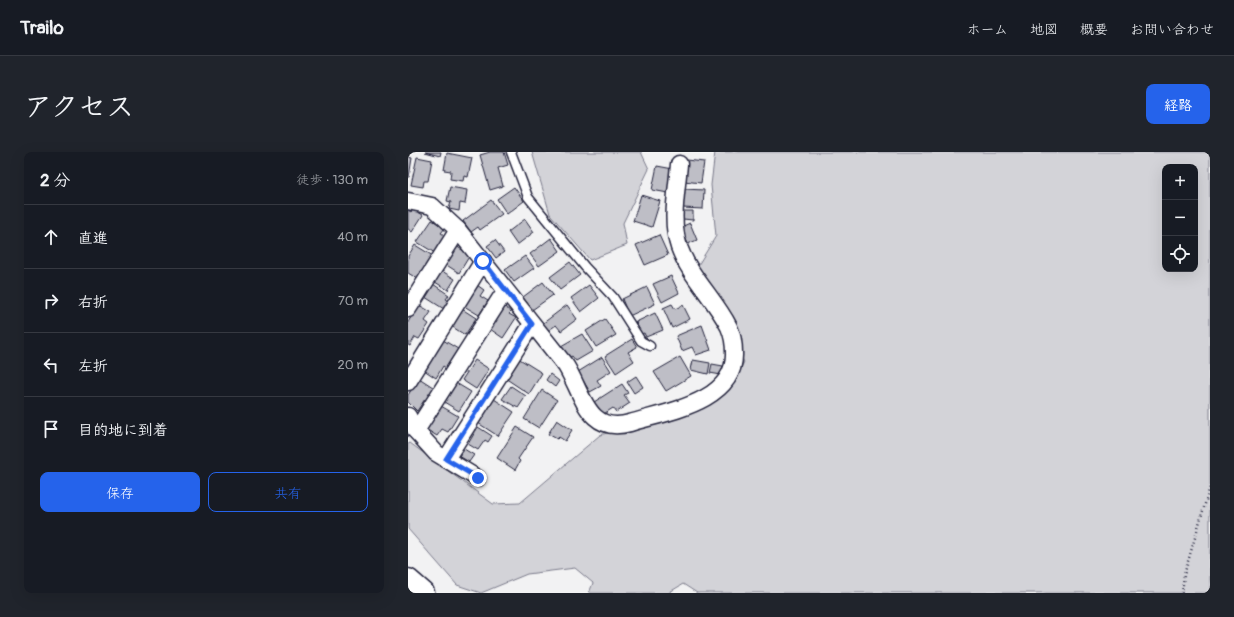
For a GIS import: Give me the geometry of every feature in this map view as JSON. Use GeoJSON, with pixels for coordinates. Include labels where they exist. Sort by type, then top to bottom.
{"type":"FeatureCollection","features":[{"type":"Feature","properties":{"kind":"main road"},"geometry":{"type":"LineString","coordinates":[[408,580],[423,593]]}},
{"type":"Feature","properties":{"kind":"street"},"geometry":{"type":"LineString","coordinates":[[408,201],[432,206],[458,230],[566,366],[576,382],[591,415],[603,423],[618,426],[691,405],[712,394],[727,381],[734,363],[734,340],[729,327],[692,271],[680,248],[674,226],[679,164]]}},
{"type":"Feature","properties":{"kind":"street"},"geometry":{"type":"LineString","coordinates":[[408,309],[458,230]]}},
{"type":"Feature","properties":{"kind":"street"},"geometry":{"type":"LineString","coordinates":[[408,382],[483,261]]}},
{"type":"Feature","properties":{"kind":"street"},"geometry":{"type":"LineString","coordinates":[[416,431],[505,291]]}},
{"type":"Feature","properties":{"kind":"street"},"geometry":{"type":"LineString","coordinates":[[446,459],[532,324]]}},
{"type":"Feature","properties":{"kind":"street"},"geometry":{"type":"LineString","coordinates":[[408,416],[416,431],[436,453],[478,478]]}},
{"type":"Feature","properties":{"kind":"lane"},"geometry":{"type":"LineString","coordinates":[[511,152],[528,197],[585,267],[613,297],[641,341],[650,346]]}},
{"type":"Feature","properties":{"kind":"path"},"geometry":{"type":"LineString","coordinates":[[1182,593],[1184,575],[1210,487]]}},
{"type":"Feature","properties":{"kind":"shaded area"},"geometry":{"type":"Polygon","coordinates":[[[532,152],[641,152],[649,169],[623,223],[627,245],[590,260],[550,214],[532,152]]]}},
{"type":"Feature","properties":{"kind":"shaded area"},"geometry":{"type":"Polygon","coordinates":[[[715,152],[1210,152],[1210,593],[697,593],[683,584],[668,593],[589,593],[593,583],[575,568],[527,574],[481,593],[457,585],[408,529],[408,444],[410,443],[493,504],[520,503],[600,435],[707,405],[732,385],[744,362],[695,270],[716,236],[711,185],[715,152]]]}},
{"type":"Feature","properties":{"kind":"building"},"geometry":{"type":"Polygon","coordinates":[[[425,152],[441,152],[440,156],[425,152]]]}},
{"type":"Feature","properties":{"kind":"building"},"geometry":{"type":"Polygon","coordinates":[[[490,152],[504,152],[508,165],[498,168],[503,186],[490,190],[480,155],[490,152]]]}},
{"type":"Feature","properties":{"kind":"building"},"geometry":{"type":"Polygon","coordinates":[[[447,153],[472,158],[468,177],[464,176],[463,181],[450,179],[451,171],[444,170],[447,153]]]}},
{"type":"Feature","properties":{"kind":"building"},"geometry":{"type":"Polygon","coordinates":[[[408,157],[412,158],[409,177],[408,177],[408,157]]]}},
{"type":"Feature","properties":{"kind":"building"},"geometry":{"type":"Polygon","coordinates":[[[417,157],[432,160],[428,181],[424,181],[423,187],[411,185],[417,157]]]}},
{"type":"Feature","properties":{"kind":"building"},"geometry":{"type":"Polygon","coordinates":[[[687,160],[704,162],[701,183],[684,181],[687,160]]]}},
{"type":"Feature","properties":{"kind":"building"},"geometry":{"type":"Polygon","coordinates":[[[657,166],[673,169],[668,193],[652,190],[657,166]]]}},
{"type":"Feature","properties":{"kind":"building"},"geometry":{"type":"Polygon","coordinates":[[[450,187],[467,190],[465,204],[460,203],[459,211],[449,209],[451,202],[447,201],[450,187]]]}},
{"type":"Feature","properties":{"kind":"building"},"geometry":{"type":"Polygon","coordinates":[[[514,187],[524,201],[507,214],[497,199],[514,187]]]}},
{"type":"Feature","properties":{"kind":"building"},"geometry":{"type":"Polygon","coordinates":[[[684,189],[704,190],[703,209],[683,208],[684,189]]]}},
{"type":"Feature","properties":{"kind":"building"},"geometry":{"type":"Polygon","coordinates":[[[641,195],[660,201],[652,227],[633,221],[641,195]]]}},
{"type":"Feature","properties":{"kind":"building"},"geometry":{"type":"Polygon","coordinates":[[[491,200],[502,214],[480,230],[478,227],[471,232],[463,221],[491,200]]]}},
{"type":"Feature","properties":{"kind":"building"},"geometry":{"type":"Polygon","coordinates":[[[413,209],[423,215],[412,232],[408,229],[408,210],[411,212],[413,209]]]}},
{"type":"Feature","properties":{"kind":"building"},"geometry":{"type":"Polygon","coordinates":[[[683,211],[693,211],[693,220],[683,219],[683,211]]]}},
{"type":"Feature","properties":{"kind":"building"},"geometry":{"type":"Polygon","coordinates":[[[525,219],[534,232],[517,245],[508,232],[525,219]]]}},
{"type":"Feature","properties":{"kind":"building"},"geometry":{"type":"Polygon","coordinates":[[[432,220],[445,228],[441,233],[446,236],[435,253],[417,242],[432,220]]]}},
{"type":"Feature","properties":{"kind":"building"},"geometry":{"type":"Polygon","coordinates":[[[690,223],[697,240],[688,244],[681,227],[690,223]]]}},
{"type":"Feature","properties":{"kind":"building"},"geometry":{"type":"Polygon","coordinates":[[[659,235],[668,255],[645,265],[636,245],[659,235]]]}},
{"type":"Feature","properties":{"kind":"building"},"geometry":{"type":"Polygon","coordinates":[[[551,238],[560,251],[539,266],[530,254],[551,238]]]}},
{"type":"Feature","properties":{"kind":"building"},"geometry":{"type":"Polygon","coordinates":[[[495,240],[504,252],[496,258],[487,246],[495,240]]]}},
{"type":"Feature","properties":{"kind":"building"},"geometry":{"type":"Polygon","coordinates":[[[415,245],[433,256],[418,279],[408,273],[408,256],[415,245]]]}},
{"type":"Feature","properties":{"kind":"building"},"geometry":{"type":"Polygon","coordinates":[[[456,246],[470,255],[459,273],[445,264],[456,246]]]}},
{"type":"Feature","properties":{"kind":"building"},"geometry":{"type":"Polygon","coordinates":[[[525,256],[534,268],[514,282],[505,270],[525,256]]]}},
{"type":"Feature","properties":{"kind":"building"},"geometry":{"type":"Polygon","coordinates":[[[570,262],[580,275],[560,290],[550,277],[570,262]]]}},
{"type":"Feature","properties":{"kind":"building"},"geometry":{"type":"Polygon","coordinates":[[[442,271],[455,279],[448,290],[435,282],[442,271]]]}},
{"type":"Feature","properties":{"kind":"building"},"geometry":{"type":"Polygon","coordinates":[[[671,276],[679,293],[662,302],[653,284],[671,276]]]}},
{"type":"Feature","properties":{"kind":"building"},"geometry":{"type":"Polygon","coordinates":[[[543,282],[553,295],[532,310],[523,297],[543,282]]]}},
{"type":"Feature","properties":{"kind":"building"},"geometry":{"type":"Polygon","coordinates":[[[433,284],[449,295],[446,299],[449,301],[444,309],[425,297],[433,284]]]}},
{"type":"Feature","properties":{"kind":"building"},"geometry":{"type":"Polygon","coordinates":[[[477,285],[484,290],[480,296],[488,301],[479,315],[464,306],[477,285]]]}},
{"type":"Feature","properties":{"kind":"building"},"geometry":{"type":"Polygon","coordinates":[[[589,285],[599,298],[581,312],[571,298],[589,285]]]}},
{"type":"Feature","properties":{"kind":"building"},"geometry":{"type":"Polygon","coordinates":[[[647,287],[655,304],[629,316],[622,299],[647,287]]]}},
{"type":"Feature","properties":{"kind":"building"},"geometry":{"type":"Polygon","coordinates":[[[672,304],[675,309],[683,305],[690,319],[672,328],[663,308],[672,304]]]}},
{"type":"Feature","properties":{"kind":"building"},"geometry":{"type":"Polygon","coordinates":[[[419,305],[431,312],[425,321],[429,324],[419,339],[415,337],[410,346],[408,345],[408,322],[419,305]]]}},
{"type":"Feature","properties":{"kind":"building"},"geometry":{"type":"Polygon","coordinates":[[[567,305],[577,319],[561,331],[556,325],[548,331],[542,324],[567,305]]]}},
{"type":"Feature","properties":{"kind":"building"},"geometry":{"type":"Polygon","coordinates":[[[505,307],[511,312],[509,314],[516,318],[503,338],[490,329],[505,307]]]}},
{"type":"Feature","properties":{"kind":"building"},"geometry":{"type":"Polygon","coordinates":[[[462,309],[476,318],[465,335],[451,326],[462,309]]]}},
{"type":"Feature","properties":{"kind":"building"},"geometry":{"type":"Polygon","coordinates":[[[655,313],[663,330],[646,337],[644,333],[641,334],[636,322],[655,313]]]}},
{"type":"Feature","properties":{"kind":"building"},"geometry":{"type":"Polygon","coordinates":[[[605,319],[616,335],[596,347],[586,331],[605,319]]]}},
{"type":"Feature","properties":{"kind":"building"},"geometry":{"type":"Polygon","coordinates":[[[702,325],[711,350],[696,355],[692,347],[682,351],[676,336],[702,325]]]}},
{"type":"Feature","properties":{"kind":"building"},"geometry":{"type":"Polygon","coordinates":[[[582,334],[593,351],[576,361],[572,356],[569,358],[561,346],[582,334]]]}},
{"type":"Feature","properties":{"kind":"building"},"geometry":{"type":"Polygon","coordinates":[[[632,339],[637,347],[628,352],[634,361],[616,373],[605,356],[632,339]]]}},
{"type":"Feature","properties":{"kind":"building"},"geometry":{"type":"Polygon","coordinates":[[[443,340],[458,349],[446,368],[443,366],[436,378],[424,370],[443,340]]]}},
{"type":"Feature","properties":{"kind":"building"},"geometry":{"type":"Polygon","coordinates":[[[602,357],[611,371],[597,380],[601,386],[590,392],[578,372],[602,357]]]}},
{"type":"Feature","properties":{"kind":"building"},"geometry":{"type":"Polygon","coordinates":[[[680,357],[691,376],[666,391],[654,372],[680,357]]]}},
{"type":"Feature","properties":{"kind":"building"},"geometry":{"type":"Polygon","coordinates":[[[518,358],[542,373],[529,394],[505,378],[518,358]]]}},
{"type":"Feature","properties":{"kind":"building"},"geometry":{"type":"Polygon","coordinates":[[[475,360],[489,369],[476,389],[462,380],[475,360]]]}},
{"type":"Feature","properties":{"kind":"building"},"geometry":{"type":"Polygon","coordinates":[[[693,360],[710,363],[708,374],[691,370],[693,360]]]}},
{"type":"Feature","properties":{"kind":"building"},"geometry":{"type":"Polygon","coordinates":[[[712,364],[723,366],[721,375],[710,373],[712,364]]]}},
{"type":"Feature","properties":{"kind":"building"},"geometry":{"type":"Polygon","coordinates":[[[550,374],[559,381],[555,387],[546,380],[550,374]]]}},
{"type":"Feature","properties":{"kind":"building"},"geometry":{"type":"Polygon","coordinates":[[[636,376],[643,387],[634,393],[627,382],[636,376]]]}},
{"type":"Feature","properties":{"kind":"building"},"geometry":{"type":"Polygon","coordinates":[[[419,378],[436,389],[428,402],[425,399],[417,411],[408,402],[408,395],[419,378]]]}},
{"type":"Feature","properties":{"kind":"building"},"geometry":{"type":"Polygon","coordinates":[[[456,383],[471,392],[459,411],[444,402],[456,383]]]}},
{"type":"Feature","properties":{"kind":"building"},"geometry":{"type":"Polygon","coordinates":[[[622,384],[628,393],[624,395],[630,403],[616,412],[613,408],[602,415],[594,402],[622,384]]]}},
{"type":"Feature","properties":{"kind":"building"},"geometry":{"type":"Polygon","coordinates":[[[511,386],[526,396],[518,408],[502,399],[511,386]]]}},
{"type":"Feature","properties":{"kind":"building"},"geometry":{"type":"Polygon","coordinates":[[[542,390],[557,400],[539,428],[524,419],[542,390]]]}},
{"type":"Feature","properties":{"kind":"building"},"geometry":{"type":"Polygon","coordinates":[[[494,399],[514,412],[498,436],[478,423],[494,399]]]}},
{"type":"Feature","properties":{"kind":"building"},"geometry":{"type":"Polygon","coordinates":[[[441,406],[458,416],[448,432],[442,429],[437,436],[426,429],[441,406]]]}},
{"type":"Feature","properties":{"kind":"building"},"geometry":{"type":"Polygon","coordinates":[[[557,420],[572,430],[565,441],[559,437],[557,439],[548,434],[557,420]]]}},
{"type":"Feature","properties":{"kind":"building"},"geometry":{"type":"Polygon","coordinates":[[[478,427],[492,436],[488,442],[485,440],[478,450],[468,444],[478,427]]]}},
{"type":"Feature","properties":{"kind":"building"},"geometry":{"type":"Polygon","coordinates":[[[517,427],[533,437],[518,459],[520,461],[515,470],[497,458],[517,427]]]}},
{"type":"Feature","properties":{"kind":"building"},"geometry":{"type":"Polygon","coordinates":[[[464,449],[474,455],[469,462],[459,456],[464,449]]]}},
{"type":"Feature","properties":{"kind":"route"},"geometry":{"type":"LineString","coordinates":[[478,478],[446,459],[532,324],[483,261]]}}]}
